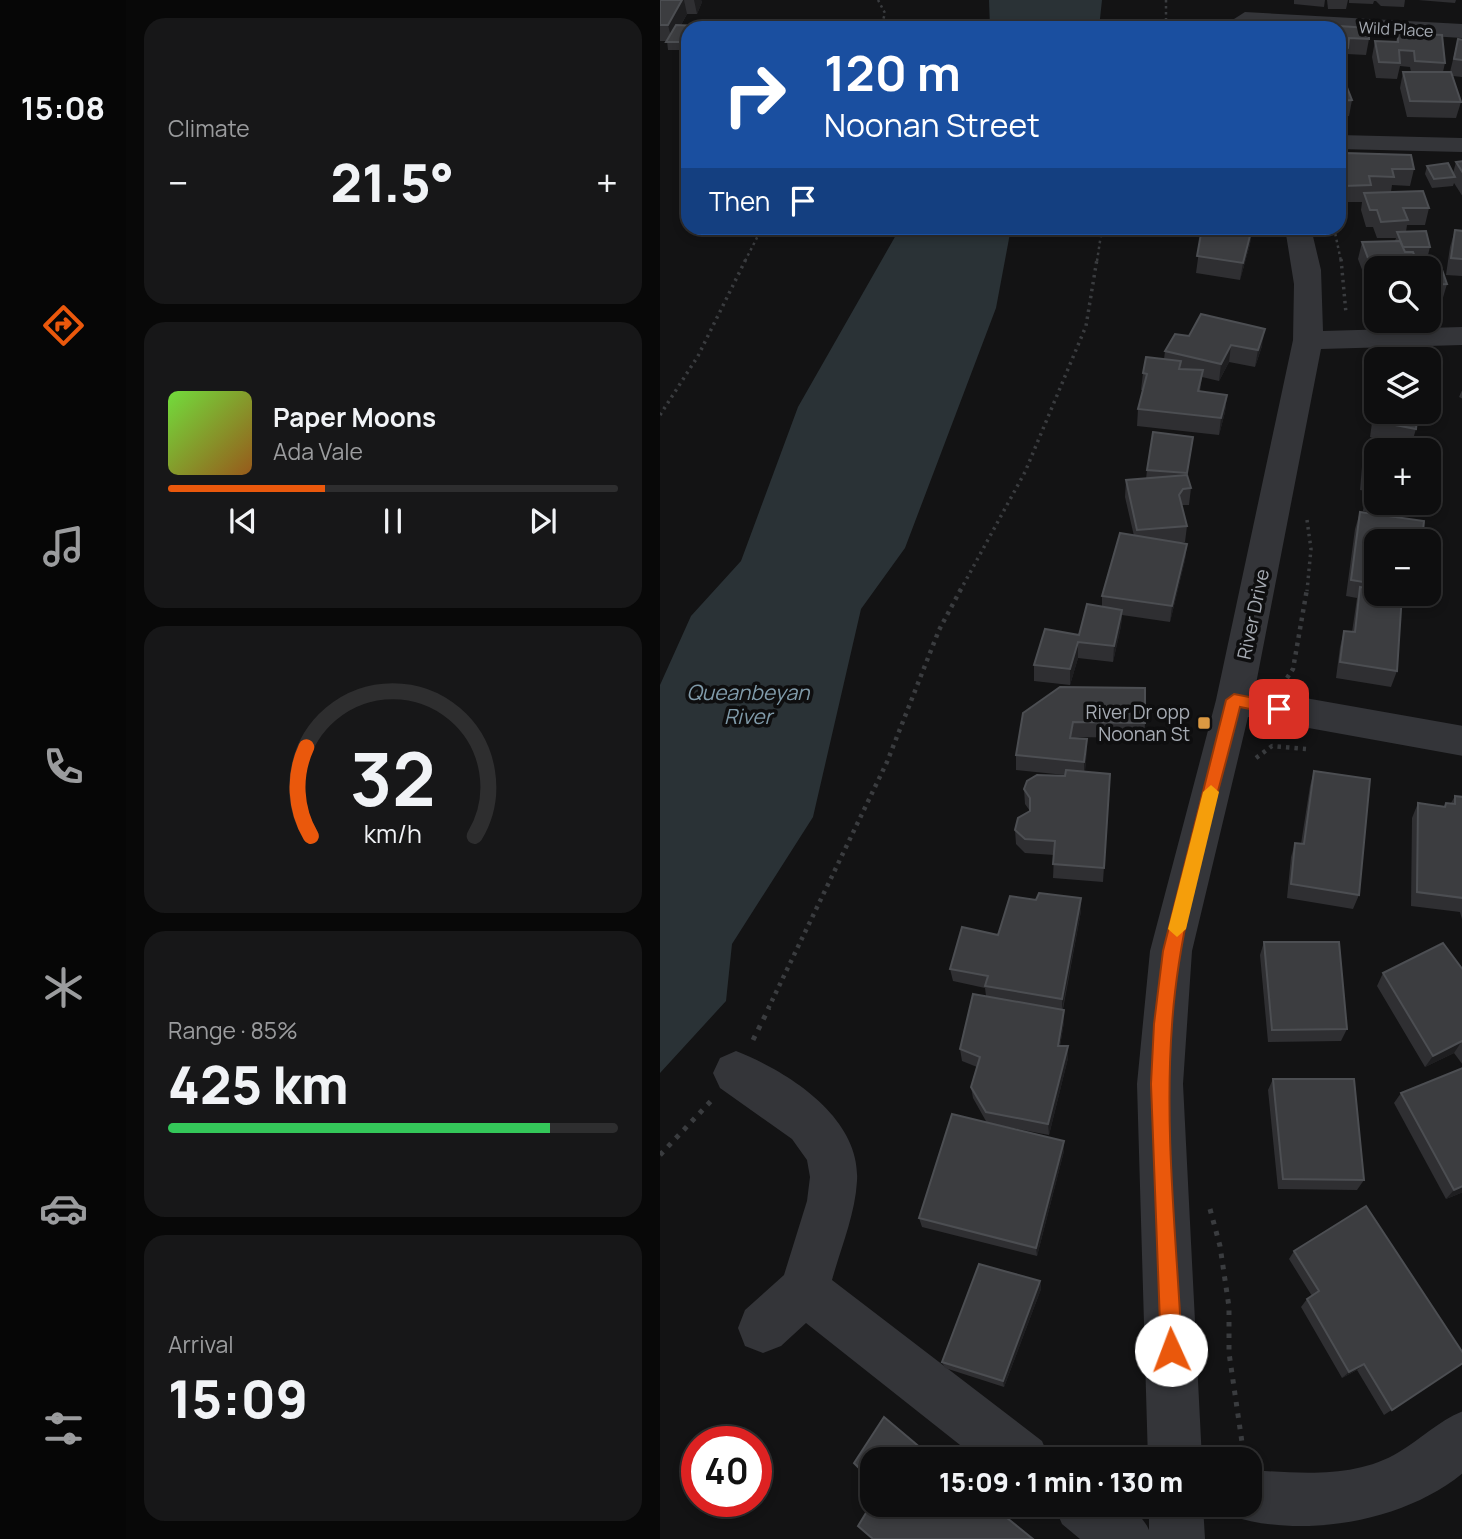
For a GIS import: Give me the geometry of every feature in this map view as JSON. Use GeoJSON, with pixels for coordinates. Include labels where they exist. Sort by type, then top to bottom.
{"type":"FeatureCollection","features":[{"type":"Feature","properties":{"kind":"street","name":"Wild Place"},"geometry":{"type":"LineString","coordinates":[[1247,16],[1319,21]]}},
{"type":"Feature","properties":{"kind":"street","name":"Wild Place"},"geometry":{"type":"LineString","coordinates":[[1346,23],[1462,31]]}},
{"type":"Feature","properties":{"kind":"street"},"geometry":{"type":"LineString","coordinates":[[1346,142],[1462,145]]}},
{"type":"Feature","properties":{"kind":"street","name":"River Drive"},"geometry":{"type":"LineString","coordinates":[[1174,1447],[1160,1084],[1163,1024],[1172,951],[1234,700],[1308,340],[1310,296],[1305,250],[1300,235]]}},
{"type":"Feature","properties":{"kind":"street"},"geometry":{"type":"LineString","coordinates":[[1308,340],[1370,341],[1462,336]]}},
{"type":"Feature","properties":{"kind":"street"},"geometry":{"type":"LineString","coordinates":[[1234,700],[1462,741]]}},
{"type":"Feature","properties":{"kind":"street"},"geometry":{"type":"LineString","coordinates":[[736,1073],[803,1116],[822,1137],[832,1157],[831,1202],[817,1240],[805,1290],[763,1328]]}},
{"type":"Feature","properties":{"kind":"street"},"geometry":{"type":"LineString","coordinates":[[805,1290],[1006,1447]]}},
{"type":"Feature","properties":{"kind":"street"},"geometry":{"type":"LineString","coordinates":[[1262,1498],[1317,1503],[1376,1491],[1437,1461],[1462,1437]]}},
{"type":"Feature","properties":{"kind":"street"},"geometry":{"type":"LineString","coordinates":[[1097,1517],[1125,1539]]}},
{"type":"Feature","properties":{"kind":"street"},"geometry":{"type":"LineString","coordinates":[[1176,1517],[1177,1539]]}},
{"type":"Feature","properties":{"kind":"path"},"geometry":{"type":"LineString","coordinates":[[878,0],[885,10],[884,21]]}},
{"type":"Feature","properties":{"kind":"path"},"geometry":{"type":"LineString","coordinates":[[1166,0],[1166,21]]}},
{"type":"Feature","properties":{"kind":"path"},"geometry":{"type":"LineString","coordinates":[[660,415],[698,356],[758,235]]}},
{"type":"Feature","properties":{"kind":"path"},"geometry":{"type":"LineString","coordinates":[[660,1155],[736,1073],[887,762],[939,630],[1025,472],[1086,326],[1101,235]]}},
{"type":"Feature","properties":{"kind":"path"},"geometry":{"type":"LineString","coordinates":[[1254,768],[1256,758],[1272,746],[1320,750]]}},
{"type":"Feature","properties":{"kind":"path"},"geometry":{"type":"LineString","coordinates":[[1209,1206],[1220,1246],[1229,1353],[1242,1447]]}},
{"type":"Feature","properties":{"kind":"water"},"geometry":{"type":"Polygon","coordinates":[[[989,0],[1102,0],[1100,21],[990,21],[989,0]]]}},
{"type":"Feature","properties":{"kind":"water","name":"Queanbeyan River"},"geometry":{"type":"Polygon","coordinates":[[[896,235],[1010,235],[996,308],[905,548],[861,609],[813,817],[732,944],[726,1001],[660,1073],[660,685],[691,616],[741,561],[798,407],[896,235]]]}},
{"type":"Feature","properties":{"kind":"building"},"geometry":{"type":"Polygon","coordinates":[[[660,0],[682,0],[668,25],[660,25],[660,0]]]}},
{"type":"Feature","properties":{"kind":"building"},"geometry":{"type":"Polygon","coordinates":[[[676,25],[681,25],[681,42],[666,42],[676,25]]]}},
{"type":"Feature","properties":{"kind":"building"},"geometry":{"type":"Polygon","coordinates":[[[1346,26],[1369,28],[1369,39],[1349,38],[1348,48],[1346,26]]]}},
{"type":"Feature","properties":{"kind":"building"},"geometry":{"type":"Polygon","coordinates":[[[1398,33],[1442,35],[1445,63],[1415,61],[1414,51],[1399,50],[1400,63],[1379,62],[1375,41],[1398,42],[1398,33]]]}},
{"type":"Feature","properties":{"kind":"building"},"geometry":{"type":"Polygon","coordinates":[[[1458,39],[1463,40],[1463,60],[1454,59],[1458,39]]]}},
{"type":"Feature","properties":{"kind":"building"},"geometry":{"type":"Polygon","coordinates":[[[1403,72],[1451,72],[1461,102],[1410,101],[1403,72]]]}},
{"type":"Feature","properties":{"kind":"building"},"geometry":{"type":"Polygon","coordinates":[[[1346,85],[1352,100],[1346,100],[1346,85]]]}},
{"type":"Feature","properties":{"kind":"building"},"geometry":{"type":"Polygon","coordinates":[[[1346,153],[1411,155],[1414,169],[1392,169],[1394,177],[1369,176],[1371,185],[1346,186],[1346,153]]]}},
{"type":"Feature","properties":{"kind":"building"},"geometry":{"type":"Polygon","coordinates":[[[1463,161],[1463,173],[1456,162],[1463,161]]]}},
{"type":"Feature","properties":{"kind":"building"},"geometry":{"type":"Polygon","coordinates":[[[1448,163],[1455,177],[1434,179],[1427,166],[1448,163]]]}},
{"type":"Feature","properties":{"kind":"building"},"geometry":{"type":"Polygon","coordinates":[[[1423,191],[1429,208],[1403,208],[1408,220],[1381,222],[1377,210],[1370,210],[1364,193],[1423,191]]]}},
{"type":"Feature","properties":{"kind":"building"},"geometry":{"type":"Polygon","coordinates":[[[1455,230],[1463,231],[1463,259],[1451,258],[1455,230]]]}},
{"type":"Feature","properties":{"kind":"building"},"geometry":{"type":"Polygon","coordinates":[[[1426,231],[1430,247],[1403,247],[1397,232],[1426,231]]]}},
{"type":"Feature","properties":{"kind":"building"},"geometry":{"type":"Polygon","coordinates":[[[1201,235],[1250,235],[1243,263],[1197,256],[1201,235]]]}},
{"type":"Feature","properties":{"kind":"building"},"geometry":{"type":"Polygon","coordinates":[[[1400,241],[1405,252],[1413,252],[1415,256],[1367,256],[1362,242],[1400,241]]]}},
{"type":"Feature","properties":{"kind":"building"},"geometry":{"type":"Polygon","coordinates":[[[1441,267],[1447,284],[1441,284],[1441,267]]]}},
{"type":"Feature","properties":{"kind":"building"},"geometry":{"type":"Polygon","coordinates":[[[1201,314],[1265,329],[1258,350],[1231,345],[1221,364],[1165,351],[1175,334],[1189,336],[1201,314]]]}},
{"type":"Feature","properties":{"kind":"building"},"geometry":{"type":"Polygon","coordinates":[[[1146,357],[1181,361],[1179,369],[1203,370],[1198,391],[1227,395],[1221,418],[1138,409],[1147,374],[1143,373],[1146,357]]]}},
{"type":"Feature","properties":{"kind":"building"},"geometry":{"type":"Polygon","coordinates":[[[1390,424],[1417,424],[1416,429],[1390,424]]]}},
{"type":"Feature","properties":{"kind":"building"},"geometry":{"type":"Polygon","coordinates":[[[1153,432],[1193,437],[1187,473],[1147,470],[1153,432]]]}},
{"type":"Feature","properties":{"kind":"building"},"geometry":{"type":"Polygon","coordinates":[[[1187,475],[1191,488],[1183,489],[1179,495],[1187,526],[1137,530],[1126,480],[1187,475]]]}},
{"type":"Feature","properties":{"kind":"building"},"geometry":{"type":"Polygon","coordinates":[[[1360,512],[1364,515],[1424,521],[1423,529],[1364,529],[1364,582],[1351,580],[1360,512]]]}},
{"type":"Feature","properties":{"kind":"building"},"geometry":{"type":"Polygon","coordinates":[[[1120,533],[1187,544],[1172,606],[1102,596],[1120,533]]]}},
{"type":"Feature","properties":{"kind":"building"},"geometry":{"type":"Polygon","coordinates":[[[1360,587],[1364,588],[1364,606],[1401,606],[1397,671],[1340,662],[1344,631],[1355,632],[1360,587]]]}},
{"type":"Feature","properties":{"kind":"building"},"geometry":{"type":"Polygon","coordinates":[[[1087,604],[1122,610],[1114,646],[1078,642],[1070,669],[1034,665],[1045,629],[1079,635],[1087,604]]]}},
{"type":"Feature","properties":{"kind":"building"},"geometry":{"type":"Polygon","coordinates":[[[1060,687],[1145,688],[1145,723],[1073,722],[1070,738],[1087,739],[1084,762],[1016,755],[1023,713],[1060,687]]]}},
{"type":"Feature","properties":{"kind":"building"},"geometry":{"type":"Polygon","coordinates":[[[1066,770],[1110,774],[1104,868],[1053,864],[1055,841],[1025,839],[1015,830],[1018,818],[1030,811],[1030,798],[1024,789],[1027,781],[1037,775],[1065,776],[1066,770]]]}},
{"type":"Feature","properties":{"kind":"building"},"geometry":{"type":"Polygon","coordinates":[[[1314,771],[1370,779],[1359,895],[1291,884],[1295,843],[1304,844],[1314,771]]]}},
{"type":"Feature","properties":{"kind":"building"},"geometry":{"type":"Polygon","coordinates":[[[1455,796],[1463,797],[1463,898],[1417,892],[1418,803],[1445,807],[1446,803],[1455,804],[1455,796]]]}},
{"type":"Feature","properties":{"kind":"building"},"geometry":{"type":"Polygon","coordinates":[[[1039,893],[1081,898],[1062,999],[985,986],[988,976],[950,969],[962,927],[998,935],[1010,896],[1036,900],[1039,893]]]}},
{"type":"Feature","properties":{"kind":"building"},"geometry":{"type":"Polygon","coordinates":[[[1264,942],[1339,942],[1347,1029],[1272,1030],[1264,942]]]}},
{"type":"Feature","properties":{"kind":"building"},"geometry":{"type":"Polygon","coordinates":[[[1443,943],[1463,970],[1463,1042],[1433,1056],[1383,973],[1443,943]]]}},
{"type":"Feature","properties":{"kind":"building"},"geometry":{"type":"Polygon","coordinates":[[[973,994],[1064,1010],[1058,1046],[1068,1046],[1048,1124],[986,1112],[971,1087],[980,1057],[960,1049],[973,994]]]}},
{"type":"Feature","properties":{"kind":"building"},"geometry":{"type":"Polygon","coordinates":[[[1463,1068],[1463,1186],[1454,1190],[1401,1093],[1463,1068]]]}},
{"type":"Feature","properties":{"kind":"building"},"geometry":{"type":"Polygon","coordinates":[[[1273,1079],[1354,1079],[1364,1180],[1283,1179],[1273,1079]]]}},
{"type":"Feature","properties":{"kind":"building"},"geometry":{"type":"Polygon","coordinates":[[[952,1114],[1064,1141],[1036,1248],[919,1218],[952,1114]]]}},
{"type":"Feature","properties":{"kind":"building"},"geometry":{"type":"Polygon","coordinates":[[[1366,1206],[1463,1353],[1463,1363],[1392,1410],[1364,1364],[1349,1372],[1307,1299],[1319,1291],[1294,1251],[1366,1206]]]}},
{"type":"Feature","properties":{"kind":"building"},"geometry":{"type":"Polygon","coordinates":[[[979,1264],[1040,1281],[1003,1381],[942,1362],[979,1264]]]}},
{"type":"Feature","properties":{"kind":"building"},"geometry":{"type":"Polygon","coordinates":[[[884,1417],[920,1447],[864,1447],[884,1417]]]}},
{"type":"Feature","properties":{"kind":"building"},"geometry":{"type":"Polygon","coordinates":[[[860,1454],[860,1469],[854,1463],[860,1454]]]}},
{"type":"Feature","properties":{"kind":"building"},"geometry":{"type":"Polygon","coordinates":[[[863,1517],[1006,1517],[1033,1539],[873,1539],[858,1526],[863,1517]]]}},
{"type":"Feature","properties":{"kind":"slow traffic"},"geometry":{"type":"LineString","coordinates":[[1177,929],[1211,792]]}},
{"type":"Feature","properties":{"kind":"place","name":"River Dr opp Noonan St"},"geometry":{"type":"Point","coordinates":[1204,723]}},
{"type":"Feature","properties":{"kind":"route"},"geometry":{"type":"LineString","coordinates":[[1171,1350],[1167,1187],[1160,1084],[1163,1024],[1172,951],[1234,700],[1279,709]]}}]}
